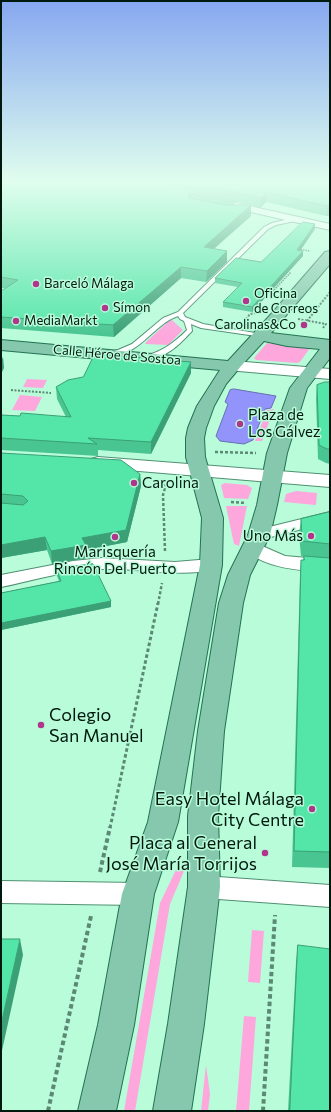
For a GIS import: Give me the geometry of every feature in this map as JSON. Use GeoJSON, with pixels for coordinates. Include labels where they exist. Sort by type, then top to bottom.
{"type":"FeatureCollection","features":[{"type":"Feature","properties":{"kind":"main road"},"geometry":{"type":"LineString","coordinates":[[97,1111],[116,1025],[138,894],[163,822],[211,566],[213,528],[211,511],[197,461],[195,437],[206,404],[232,366],[239,357],[261,336],[330,255]]}},
{"type":"Feature","properties":{"kind":"main road"},"geometry":{"type":"LineString","coordinates":[[261,336],[287,341],[330,346]]}},
{"type":"Feature","properties":{"kind":"main road","name":"Calle Héroe de Sostoa"},"geometry":{"type":"LineString","coordinates":[[1,345],[232,366]]}},
{"type":"Feature","properties":{"kind":"main road"},"geometry":{"type":"LineString","coordinates":[[172,1111],[186,1024],[204,887],[203,816],[212,731],[231,603],[238,575],[256,541],[277,453],[299,388],[330,346]]}},
{"type":"Feature","properties":{"kind":"main road"},"geometry":{"type":"LineString","coordinates":[[232,366],[330,374]]}},
{"type":"Feature","properties":{"kind":"main road"},"geometry":{"type":"LineString","coordinates":[[82,462],[170,468],[197,461],[272,477],[330,481]]}},
{"type":"Feature","properties":{"kind":"street"},"geometry":{"type":"LineString","coordinates":[[330,516],[256,541],[261,554],[291,565],[330,566]]}},
{"type":"Feature","properties":{"kind":"street"},"geometry":{"type":"LineString","coordinates":[[1,581],[90,564],[116,563],[165,568],[211,566]]}},
{"type":"Feature","properties":{"kind":"street"},"geometry":{"type":"LineString","coordinates":[[204,887],[330,896]]}},
{"type":"Feature","properties":{"kind":"street"},"geometry":{"type":"LineString","coordinates":[[1,892],[138,894]]}},
{"type":"Feature","properties":{"kind":"lane"},"geometry":{"type":"LineString","coordinates":[[96,353],[119,352],[136,345],[167,318],[180,313],[261,233]]}},
{"type":"Feature","properties":{"kind":"lane"},"geometry":{"type":"LineString","coordinates":[[180,313],[182,318],[202,326],[261,336]]}},
{"type":"Feature","properties":{"kind":"lane"},"geometry":{"type":"LineString","coordinates":[[144,357],[159,355],[171,349],[190,330],[187,320]]}},
{"type":"Feature","properties":{"kind":"path"},"geometry":{"type":"LineString","coordinates":[[293,248],[311,251]]}},
{"type":"Feature","properties":{"kind":"path"},"geometry":{"type":"LineString","coordinates":[[280,294],[277,288],[290,274],[295,273]]}},
{"type":"Feature","properties":{"kind":"path"},"geometry":{"type":"LineString","coordinates":[[308,321],[330,292]]}},
{"type":"Feature","properties":{"kind":"path"},"geometry":{"type":"LineString","coordinates":[[240,333],[255,317],[259,315]]}},
{"type":"Feature","properties":{"kind":"path"},"geometry":{"type":"LineString","coordinates":[[296,319],[326,324],[319,333]]}},
{"type":"Feature","properties":{"kind":"path"},"geometry":{"type":"LineString","coordinates":[[11,390],[51,393]]}},
{"type":"Feature","properties":{"kind":"path"},"geometry":{"type":"LineString","coordinates":[[197,461],[277,453]]}},
{"type":"Feature","properties":{"kind":"path"},"geometry":{"type":"LineString","coordinates":[[48,1111],[96,894],[165,568],[163,495],[170,468]]}},
{"type":"Feature","properties":{"kind":"path"},"geometry":{"type":"LineString","coordinates":[[263,1111],[275,915]]}},
{"type":"Feature","properties":{"kind":"shaded area"},"geometry":{"type":"Polygon","coordinates":[[[171,319],[183,330],[168,345],[145,343],[171,319]]]}},
{"type":"Feature","properties":{"kind":"shaded area"},"geometry":{"type":"Polygon","coordinates":[[[267,343],[310,348],[300,362],[297,363],[256,360],[254,358],[267,343]]]}},
{"type":"Feature","properties":{"kind":"shaded area"},"geometry":{"type":"Polygon","coordinates":[[[27,379],[47,380],[43,388],[23,387],[27,379]]]}},
{"type":"Feature","properties":{"kind":"shaded area"},"geometry":{"type":"Polygon","coordinates":[[[234,389],[276,396],[271,408],[265,409],[253,440],[244,444],[220,441],[216,436],[228,404],[225,402],[230,390],[234,389]]]}},
{"type":"Feature","properties":{"kind":"shaded area"},"geometry":{"type":"Polygon","coordinates":[[[20,395],[42,397],[35,411],[12,410],[20,395]]]}},
{"type":"Feature","properties":{"kind":"shaded area"},"geometry":{"type":"Polygon","coordinates":[[[274,409],[262,441],[255,441],[267,410],[274,409]]]}},
{"type":"Feature","properties":{"kind":"shaded area"},"geometry":{"type":"Polygon","coordinates":[[[225,483],[247,485],[252,488],[248,499],[224,498],[221,485],[225,483]]]}},
{"type":"Feature","properties":{"kind":"shaded area"},"geometry":{"type":"Polygon","coordinates":[[[296,491],[317,493],[316,505],[284,502],[286,494],[296,491]]]}},
{"type":"Feature","properties":{"kind":"shaded area"},"geometry":{"type":"Polygon","coordinates":[[[226,506],[247,506],[239,546],[234,544],[226,506]]]}},
{"type":"Feature","properties":{"kind":"shaded area"},"geometry":{"type":"Polygon","coordinates":[[[176,870],[184,871],[170,904],[135,1111],[124,1111],[160,903],[176,870]]]}},
{"type":"Feature","properties":{"kind":"shaded area"},"geometry":{"type":"Polygon","coordinates":[[[252,930],[264,931],[260,983],[248,982],[252,930]]]}},
{"type":"Feature","properties":{"kind":"shaded area"},"geometry":{"type":"Polygon","coordinates":[[[244,1016],[256,1017],[249,1111],[236,1111],[244,1016]]]}},
{"type":"Feature","properties":{"kind":"shaded area"},"geometry":{"type":"Polygon","coordinates":[[[206,1065],[210,1094],[208,1111],[201,1111],[206,1065]]]}},
{"type":"Feature","properties":{"kind":"building"},"geometry":{"type":"Polygon","coordinates":[[[1,233],[220,233],[204,247],[227,251],[207,271],[181,267],[113,325],[1,317],[1,291],[18,280],[1,277],[1,233]]]}},
{"type":"Feature","properties":{"kind":"building"},"geometry":{"type":"Polygon","coordinates":[[[292,233],[309,233],[297,250],[303,251],[252,307],[223,302],[242,283],[215,278],[236,258],[261,262],[292,233]]]}},
{"type":"Feature","properties":{"kind":"building"},"geometry":{"type":"Polygon","coordinates":[[[95,354],[191,362],[151,442],[88,438],[97,444],[1,438],[1,415],[20,416],[21,413],[71,417],[56,387],[68,380],[83,377],[95,354]]]}},
{"type":"Feature","properties":{"kind":"building"},"geometry":{"type":"Polygon","coordinates":[[[330,382],[330,449],[319,445],[317,385],[330,382]]]}},
{"type":"Feature","properties":{"kind":"building"},"geometry":{"type":"Polygon","coordinates":[[[1,453],[121,460],[140,474],[126,530],[82,538],[86,545],[51,551],[45,537],[1,545],[1,503],[23,505],[28,501],[23,496],[1,494],[1,453]]]}},
{"type":"Feature","properties":{"kind":"building"},"geometry":{"type":"Polygon","coordinates":[[[330,512],[330,544],[302,541],[301,519],[330,512]]]}},
{"type":"Feature","properties":{"kind":"building"},"geometry":{"type":"Polygon","coordinates":[[[304,556],[330,558],[330,852],[294,851],[301,560],[304,560],[304,556]]]}},
{"type":"Feature","properties":{"kind":"building"},"geometry":{"type":"Polygon","coordinates":[[[93,564],[111,601],[1,623],[1,593],[61,581],[56,569],[93,564]]]}},
{"type":"Feature","properties":{"kind":"building"},"geometry":{"type":"Polygon","coordinates":[[[1,939],[20,939],[1,1025],[1,939]]]}},
{"type":"Feature","properties":{"kind":"building"},"geometry":{"type":"Polygon","coordinates":[[[298,945],[330,949],[330,1111],[290,1111],[298,945]]]}},
{"type":"Feature","properties":{"kind":"place","name":"Barceló Málaga"},"geometry":{"type":"Point","coordinates":[36,284]}},
{"type":"Feature","properties":{"kind":"place","name":"Oficina de Correos"},"geometry":{"type":"Point","coordinates":[246,301]}},
{"type":"Feature","properties":{"kind":"place","name":"Símon"},"geometry":{"type":"Point","coordinates":[105,308]}},
{"type":"Feature","properties":{"kind":"place","name":"MediaMarkt"},"geometry":{"type":"Point","coordinates":[16,321]}},
{"type":"Feature","properties":{"kind":"place","name":"Carolinas&Co"},"geometry":{"type":"Point","coordinates":[304,325]}},
{"type":"Feature","properties":{"kind":"place","name":"Plaza de Los Gálvez"},"geometry":{"type":"Point","coordinates":[240,424]}},
{"type":"Feature","properties":{"kind":"place","name":"Carolina"},"geometry":{"type":"Point","coordinates":[134,483]}},
{"type":"Feature","properties":{"kind":"place","name":"Uno Más"},"geometry":{"type":"Point","coordinates":[311,536]}},
{"type":"Feature","properties":{"kind":"place","name":"Marisquería Rincón Del Puerto"},"geometry":{"type":"Point","coordinates":[115,537]}},
{"type":"Feature","properties":{"kind":"place","name":"Colegio San Manuel"},"geometry":{"type":"Point","coordinates":[41,725]}},
{"type":"Feature","properties":{"kind":"place","name":"Easy Hotel Málaga City Centre"},"geometry":{"type":"Point","coordinates":[312,809]}},
{"type":"Feature","properties":{"kind":"place","name":"Placa al General José María Torrijos"},"geometry":{"type":"Point","coordinates":[265,853]}}]}
